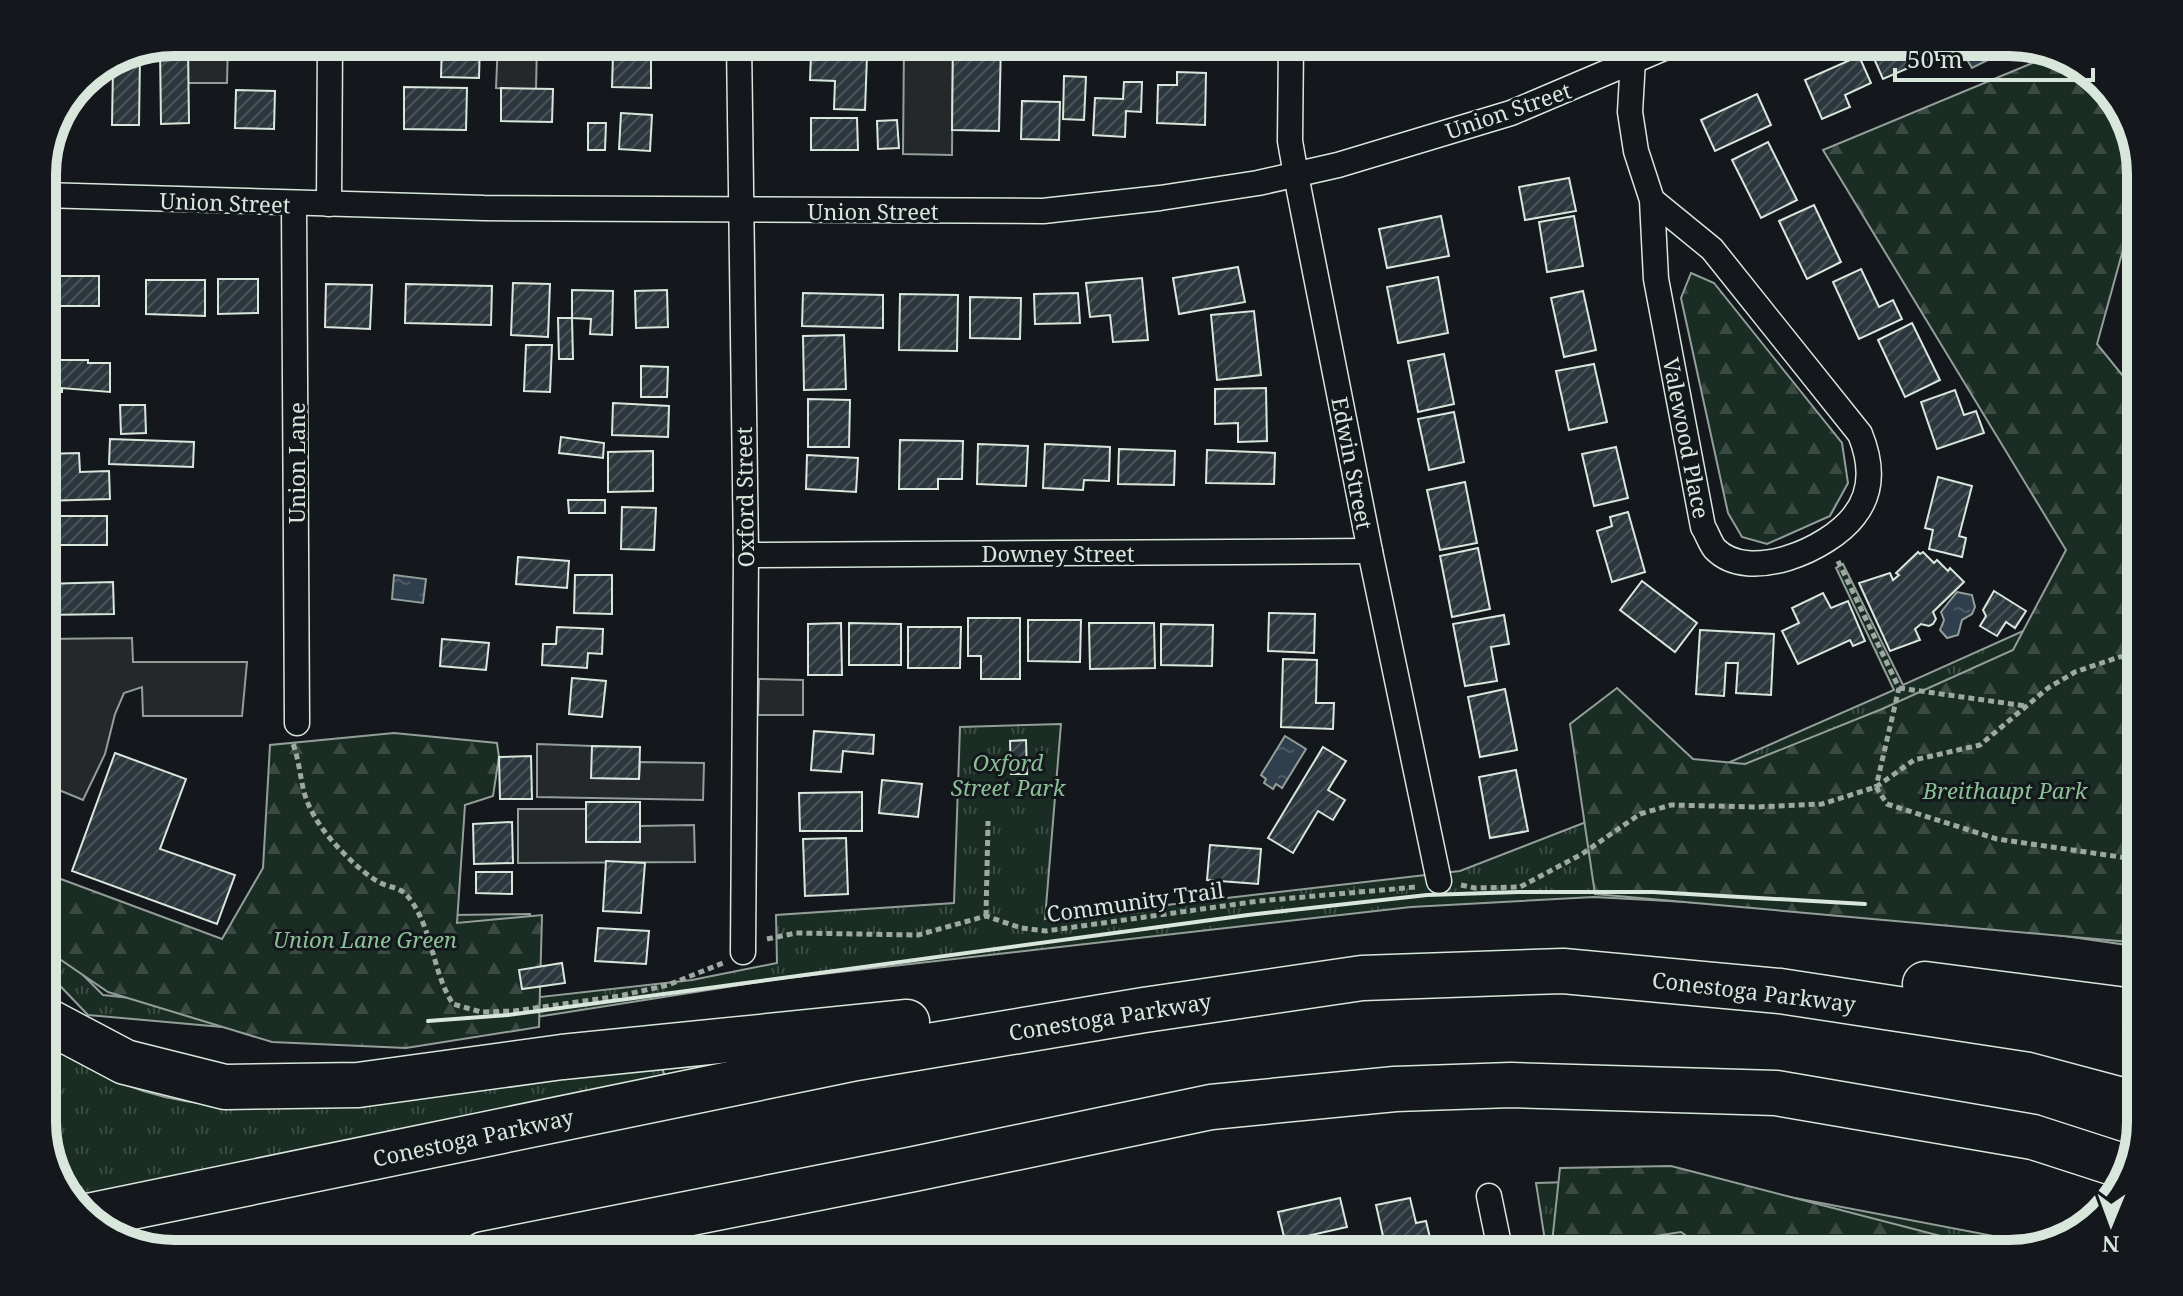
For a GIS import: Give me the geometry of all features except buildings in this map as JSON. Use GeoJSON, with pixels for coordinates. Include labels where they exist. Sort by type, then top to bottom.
{"type":"FeatureCollection","features":[{"type":"Feature","properties":{"kind":"highway","name":"Conestoga Parkway"},"geometry":{"type":"LineString","coordinates":[[100,1214],[856,1058],[1144,1010],[1362,978],[1563,971],[1780,991],[2036,1030],[2127,1054]]}},
{"type":"Feature","properties":{"kind":"highway"},"geometry":{"type":"LineString","coordinates":[[1780,991],[1926,984],[2127,1010]]}},
{"type":"Feature","properties":{"kind":"highway"},"geometry":{"type":"LineString","coordinates":[[56,1025],[125,1062],[225,1087],[358,1085],[562,1057],[1023,1011],[1144,1010]]}},
{"type":"Feature","properties":{"kind":"highway"},"geometry":{"type":"LineString","coordinates":[[555,1240],[1211,1107],[1395,1089],[1511,1085],[1776,1093],[2033,1137],[2119,1165]]}},
{"type":"Feature","properties":{"kind":"street"},"geometry":{"type":"LineString","coordinates":[[329,204],[330,56]]}},
{"type":"Feature","properties":{"kind":"street","name":"Oxford Street"},"geometry":{"type":"LineString","coordinates":[[739,56],[746,555],[743,952]]}},
{"type":"Feature","properties":{"kind":"street","name":"Edwin Street"},"geometry":{"type":"LineString","coordinates":[[1291,56],[1290,141],[1296,175],[1439,881]]}},
{"type":"Feature","properties":{"kind":"street","name":"Union Street"},"geometry":{"type":"LineString","coordinates":[[56,196],[294,204],[1043,211],[1160,198],[1296,175],[1511,113],[1625,56]]}},
{"type":"Feature","properties":{"kind":"street","name":"Valewood Place"},"geometry":{"type":"LineString","coordinates":[[1633,56],[1630,112],[1634,138],[1652,200],[1656,279],[1703,527],[1714,548],[1734,561],[1760,565],[1784,561],[1826,539],[1854,517],[1865,495],[1870,472],[1868,452],[1860,434],[1712,249],[1652,200]]}},
{"type":"Feature","properties":{"kind":"street","name":"Union Lane"},"geometry":{"type":"LineString","coordinates":[[294,204],[297,723]]}},
{"type":"Feature","properties":{"kind":"street","name":"Downey Street"},"geometry":{"type":"LineString","coordinates":[[746,555],[1370,551]]}},
{"type":"Feature","properties":{"kind":"street"},"geometry":{"type":"LineString","coordinates":[[1489,1196],[1498,1240]]}},
{"type":"Feature","properties":{"kind":"path"},"geometry":{"type":"LineString","coordinates":[[1826,539],[1899,688],[1876,787],[1887,804],[1997,839],[2127,858]]}},
{"type":"Feature","properties":{"kind":"path","name":"Community Trail"},"geometry":{"type":"LineString","coordinates":[[986,916],[1021,928],[1046,931],[1259,901],[1403,890],[1439,881],[1475,888],[1520,887],[1582,854],[1640,814],[1671,805],[1756,807],[1822,804],[1876,787],[1914,760],[1980,745],[2048,688],[2075,672],[2127,656]]}},
{"type":"Feature","properties":{"kind":"path"},"geometry":{"type":"LineString","coordinates":[[1899,688],[2026,706]]}},
{"type":"Feature","properties":{"kind":"path"},"geometry":{"type":"LineString","coordinates":[[297,723],[292,740],[304,792],[315,819],[355,863],[378,882],[401,888],[414,904],[424,926],[441,985],[453,1004],[481,1012],[514,1011],[619,996],[668,985],[708,970],[769,937],[796,933],[918,935],[986,916],[988,821]]}},
{"type":"Feature","properties":{"kind":"green space"},"geometry":{"type":"Polygon","coordinates":[[[2039,60],[2081,80],[2103,102],[2118,129],[2127,167],[2127,235],[2097,344],[2127,381],[2127,942],[1595,894],[1570,724],[1617,688],[1693,759],[1745,764],[1882,709],[2013,650],[2066,550],[1823,150],[2039,60]]]}},
{"type":"Feature","properties":{"kind":"green space"},"geometry":{"type":"Polygon","coordinates":[[[1691,273],[1714,283],[1842,443],[1848,483],[1830,516],[1767,544],[1742,537],[1728,513],[1681,298],[1691,273]]]}},
{"type":"Feature","properties":{"kind":"green space","name":"Breithaupt Park"},"geometry":{"type":"Polygon","coordinates":[[[1843,564],[1903,685],[2127,584],[2127,945],[1913,914],[1594,897],[1411,907],[778,979],[511,1021],[279,1032],[88,1015],[56,982],[56,948],[103,995],[272,1013],[451,915],[530,914],[532,998],[692,980],[777,963],[776,915],[954,903],[960,727],[1061,724],[1045,919],[1460,871],[1648,798],[1894,690],[1836,568],[1843,564]]]}},
{"type":"Feature","properties":{"kind":"green space","name":"Union Lane Green"},"geometry":{"type":"Polygon","coordinates":[[[394,733],[497,743],[499,757],[493,796],[465,805],[457,923],[542,915],[539,1027],[406,1048],[272,1042],[108,992],[56,957],[56,877],[222,939],[263,868],[270,745],[394,733]]]}},
{"type":"Feature","properties":{"kind":"green space"},"geometry":{"type":"Polygon","coordinates":[[[56,1044],[86,1066],[131,1087],[178,1100],[225,1106],[324,1103],[661,1066],[667,1081],[83,1198],[62,1160],[56,1129],[56,1044]]]}},
{"type":"Feature","properties":{"kind":"green space"},"geometry":{"type":"Polygon","coordinates":[[[1671,1166],[1956,1240],[1692,1240],[1681,1232],[1629,1240],[1552,1240],[1560,1168],[1671,1166]]]}},
{"type":"Feature","properties":{"kind":"green space"},"geometry":{"type":"Polygon","coordinates":[[[1642,1180],[1769,1193],[2013,1240],[1747,1240],[1745,1231],[1693,1240],[1545,1240],[1536,1183],[1642,1180]]]}},
{"type":"Feature","properties":{"kind":"shaded area"},"geometry":{"type":"Polygon","coordinates":[[[188,56],[228,56],[227,83],[188,83],[188,56]]]}},
{"type":"Feature","properties":{"kind":"shaded area"},"geometry":{"type":"Polygon","coordinates":[[[497,56],[537,56],[536,90],[496,88],[497,56]]]}},
{"type":"Feature","properties":{"kind":"shaded area"},"geometry":{"type":"Polygon","coordinates":[[[904,56],[953,56],[952,155],[903,154],[904,56]]]}},
{"type":"Feature","properties":{"kind":"shaded area"},"geometry":{"type":"Polygon","coordinates":[[[132,638],[133,662],[247,662],[242,716],[143,716],[142,687],[124,693],[105,754],[83,800],[56,789],[56,639],[132,638]]]}},
{"type":"Feature","properties":{"kind":"shaded area"},"geometry":{"type":"Polygon","coordinates":[[[759,679],[803,680],[803,715],[758,715],[759,679]]]}},
{"type":"Feature","properties":{"kind":"shaded area"},"geometry":{"type":"Polygon","coordinates":[[[537,744],[592,746],[592,778],[639,779],[640,762],[704,763],[703,800],[537,797],[537,744]]]}},
{"type":"Feature","properties":{"kind":"shaded area"},"geometry":{"type":"Polygon","coordinates":[[[518,809],[586,809],[586,842],[640,826],[694,825],[695,862],[518,863],[518,809]]]}},
{"type":"Feature","properties":{"kind":"water"},"geometry":{"type":"Polygon","coordinates":[[[1965,56],[1996,56],[1972,68],[1965,56]]]}},
{"type":"Feature","properties":{"kind":"water"},"geometry":{"type":"Polygon","coordinates":[[[394,575],[426,579],[423,603],[392,599],[394,575]]]}},
{"type":"Feature","properties":{"kind":"water"},"geometry":{"type":"Polygon","coordinates":[[[1957,592],[1972,595],[1975,607],[1972,614],[1962,620],[1958,635],[1947,638],[1940,630],[1944,620],[1941,612],[1957,592]]]}},
{"type":"Feature","properties":{"kind":"water"},"geometry":{"type":"Polygon","coordinates":[[[1285,736],[1306,749],[1282,788],[1276,784],[1273,789],[1264,783],[1266,779],[1261,775],[1285,736]]]}},
{"type":"Feature","properties":{"kind":"wall"},"geometry":{"type":"LineString","coordinates":[[428,1021],[508,1015],[1248,915],[1427,895],[1653,892],[1865,904]]}},
{"type":"Feature","properties":{"kind":"park label","name":"Oxford Street Park"},"geometry":{"type":"Point","coordinates":[1008,774]}}]}
